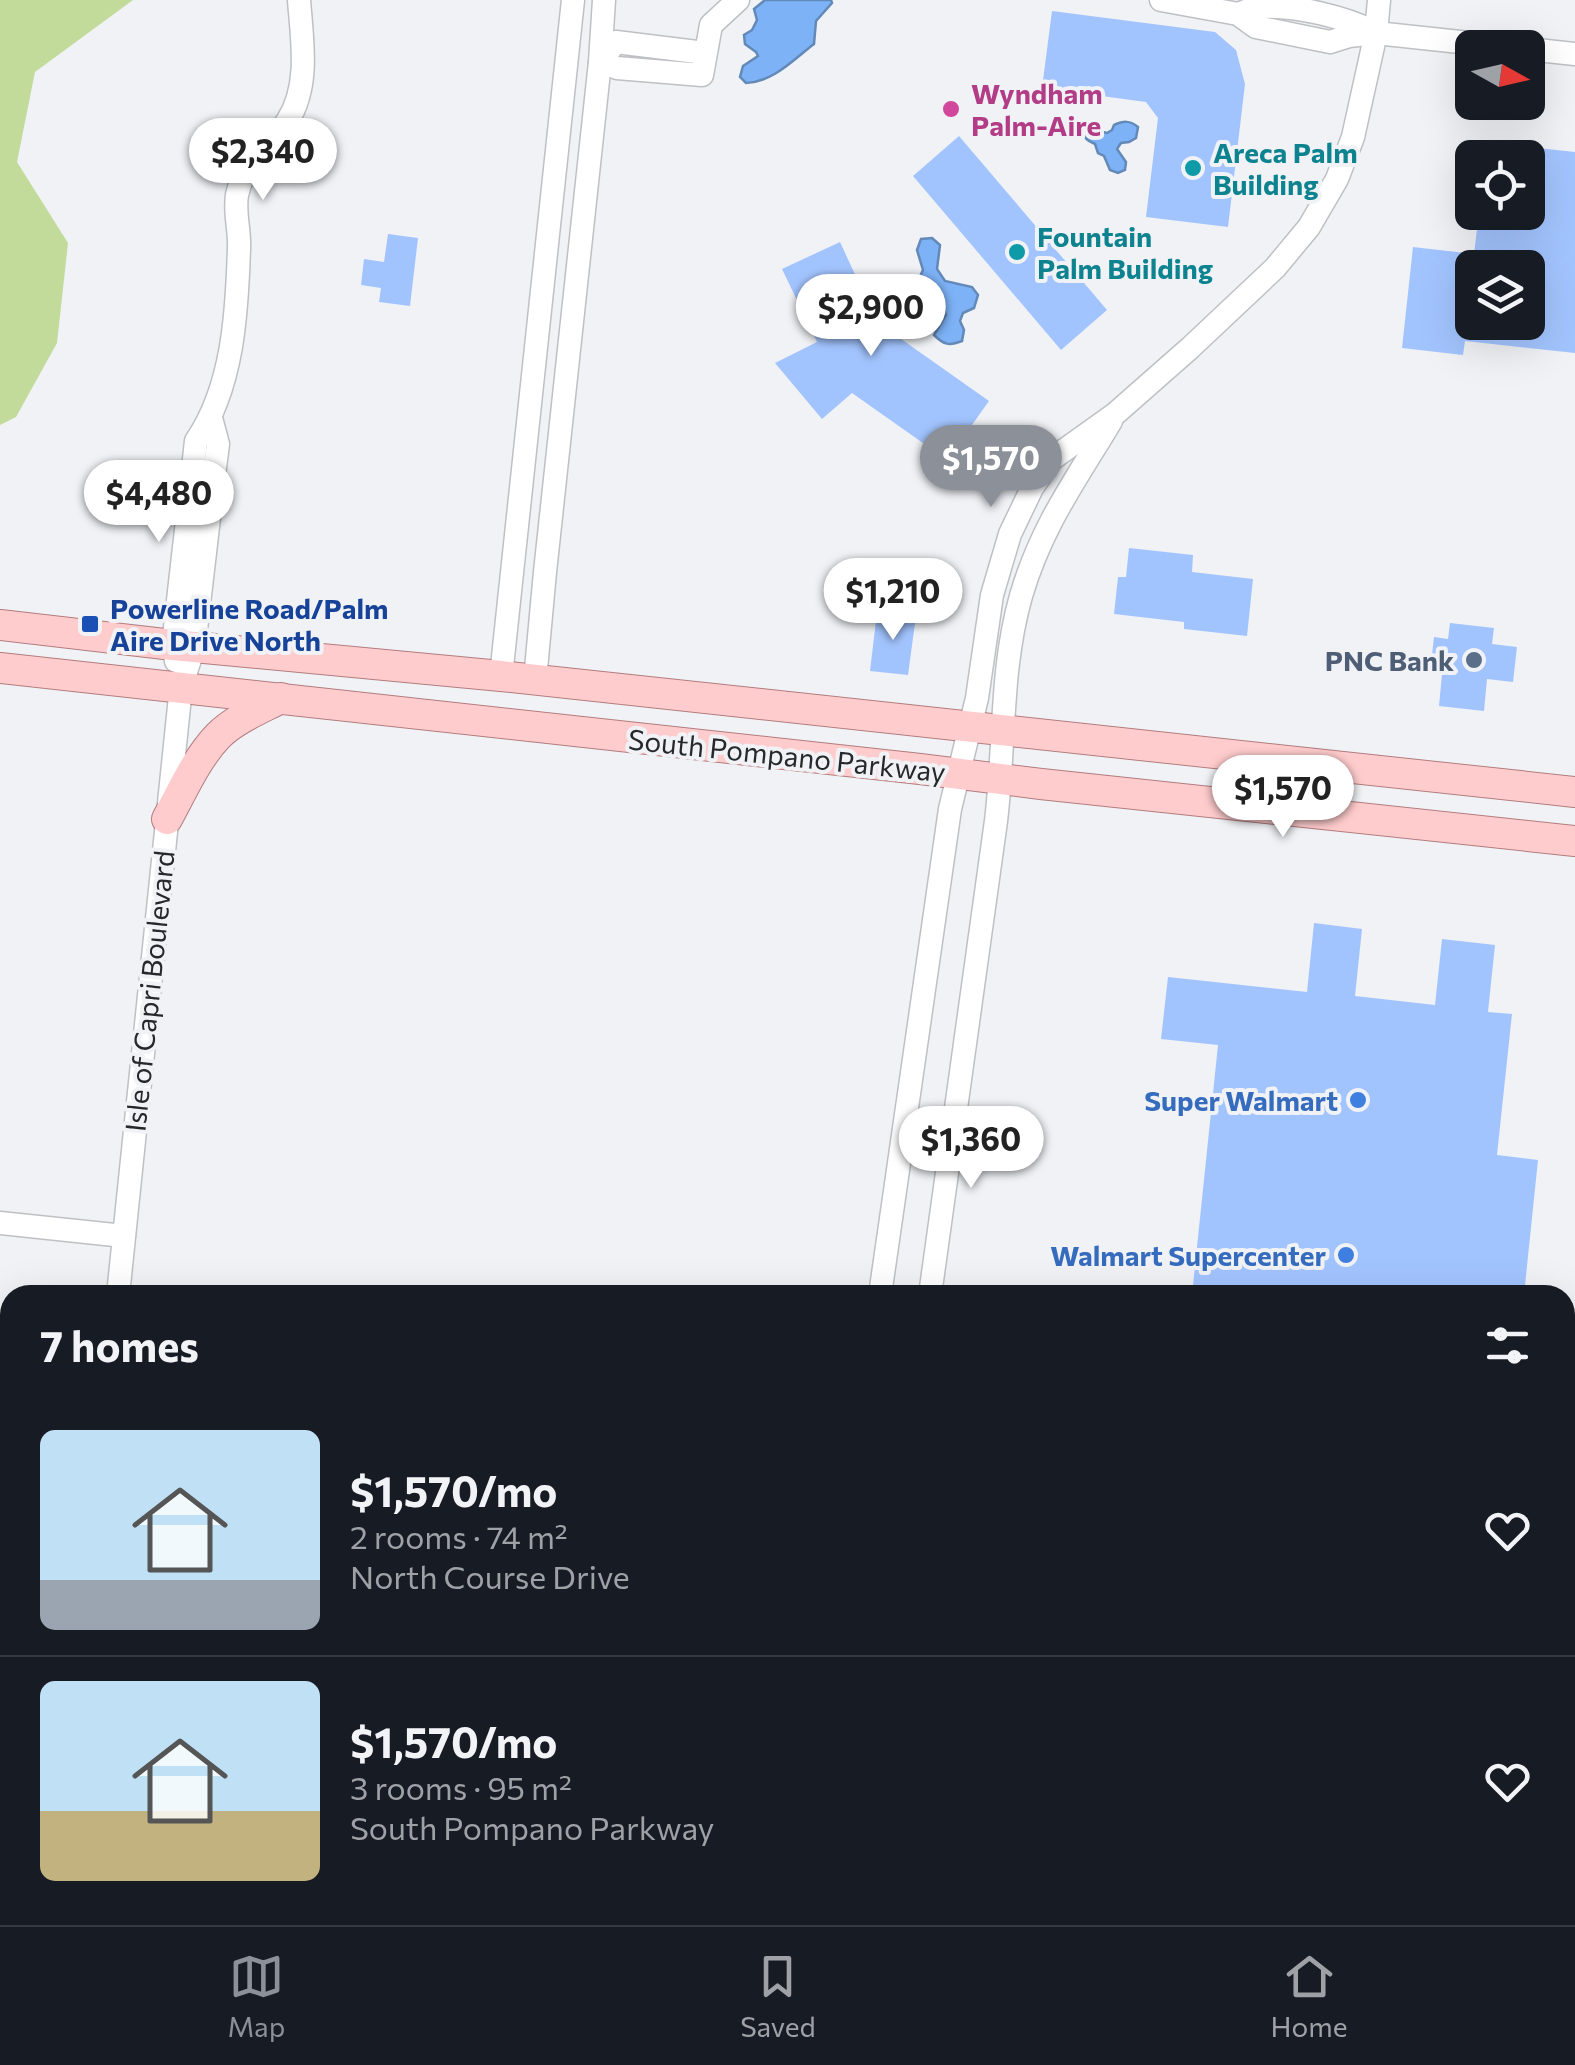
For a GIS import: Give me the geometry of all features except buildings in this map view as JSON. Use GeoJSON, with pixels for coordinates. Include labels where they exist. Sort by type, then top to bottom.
{"type":"FeatureCollection","features":[{"type":"Feature","properties":{"kind":"main road","name":"South Pompano Parkway"},"geometry":{"type":"LineString","coordinates":[[0,625],[1575,792]]}},
{"type":"Feature","properties":{"kind":"main road","name":"South Pompano Parkway"},"geometry":{"type":"LineString","coordinates":[[0,668],[1575,841]]}},
{"type":"Feature","properties":{"kind":"main road"},"geometry":{"type":"LineString","coordinates":[[167,819],[204,752],[220,734],[281,698]]}},
{"type":"Feature","properties":{"kind":"street","name":"Isle of Capri Boulevard"},"geometry":{"type":"LineString","coordinates":[[119,1285],[181,687],[196,441],[212,418],[230,354],[240,245],[236,200],[242,174],[286,124],[301,96],[299,0]]}},
{"type":"Feature","properties":{"kind":"street"},"geometry":{"type":"LineString","coordinates":[[501,676],[573,0]]}},
{"type":"Feature","properties":{"kind":"street"},"geometry":{"type":"LineString","coordinates":[[536,680],[604,0]]}},
{"type":"Feature","properties":{"kind":"street"},"geometry":{"type":"LineString","coordinates":[[600,62],[616,42],[703,64],[711,25],[738,0]]}},
{"type":"Feature","properties":{"kind":"street"},"geometry":{"type":"LineString","coordinates":[[1160,0],[1238,14],[1256,26],[1330,42],[1376,32],[1455,41]]}},
{"type":"Feature","properties":{"kind":"street"},"geometry":{"type":"LineString","coordinates":[[881,1285],[950,809],[977,698],[992,595],[1016,520],[1052,459],[1115,414],[1254,290],[1308,227],[1337,178],[1353,138],[1379,0]]}},
{"type":"Feature","properties":{"kind":"street"},"geometry":{"type":"LineString","coordinates":[[1545,51],[1575,54]]}},
{"type":"Feature","properties":{"kind":"street"},"geometry":{"type":"LineString","coordinates":[[547,252],[579,253]]}},
{"type":"Feature","properties":{"kind":"street"},"geometry":{"type":"LineString","coordinates":[[931,1285],[996,816],[1011,644],[1020,599],[1057,508],[1115,414]]}},
{"type":"Feature","properties":{"kind":"street"},"geometry":{"type":"LineString","coordinates":[[528,422],[561,424]]}},
{"type":"Feature","properties":{"kind":"street"},"geometry":{"type":"LineString","coordinates":[[0,1224],[124,1236]]}},
{"type":"Feature","properties":{"kind":"green space"},"geometry":{"type":"Polygon","coordinates":[[[0,0],[133,0],[35,72],[17,162],[68,243],[57,343],[16,417],[0,425],[0,0]]]}},
{"type":"Feature","properties":{"kind":"water"},"geometry":{"type":"Polygon","coordinates":[[[765,0],[832,3],[816,21],[814,44],[774,74],[746,83],[740,77],[743,66],[758,56],[745,44],[744,35],[757,20],[754,9],[765,0]]]}},
{"type":"Feature","properties":{"kind":"water"},"geometry":{"type":"Polygon","coordinates":[[[1087,122],[1096,122],[1107,133],[1123,122],[1138,127],[1136,138],[1121,143],[1117,149],[1126,162],[1125,170],[1110,170],[1095,144],[1084,136],[1087,122]]]}},
{"type":"Feature","properties":{"kind":"water"},"geometry":{"type":"Polygon","coordinates":[[[932,238],[940,245],[937,269],[945,281],[972,287],[978,295],[974,308],[963,313],[960,321],[964,330],[962,341],[954,344],[944,343],[934,335],[946,315],[941,304],[932,299],[926,305],[914,301],[909,294],[923,270],[917,250],[921,239],[932,238]]]}},
{"type":"Feature","properties":{"kind":"place","name":"Wyndham Palm-Aire"},"geometry":{"type":"Point","coordinates":[951,109]}},
{"type":"Feature","properties":{"kind":"place","name":"Areca Palm Building"},"geometry":{"type":"Point","coordinates":[1193,168]}},
{"type":"Feature","properties":{"kind":"place","name":"Fountain Palm Building"},"geometry":{"type":"Point","coordinates":[1017,252]}},
{"type":"Feature","properties":{"kind":"place","name":"Powerline Road/Palm Aire Drive North"},"geometry":{"type":"Point","coordinates":[90,624]}},
{"type":"Feature","properties":{"kind":"place","name":"PNC Bank"},"geometry":{"type":"Point","coordinates":[1474,660]}},
{"type":"Feature","properties":{"kind":"place","name":"Super Walmart"},"geometry":{"type":"Point","coordinates":[1358,1100]}},
{"type":"Feature","properties":{"kind":"place","name":"Walmart Supercenter"},"geometry":{"type":"Point","coordinates":[1346,1255]}}]}
